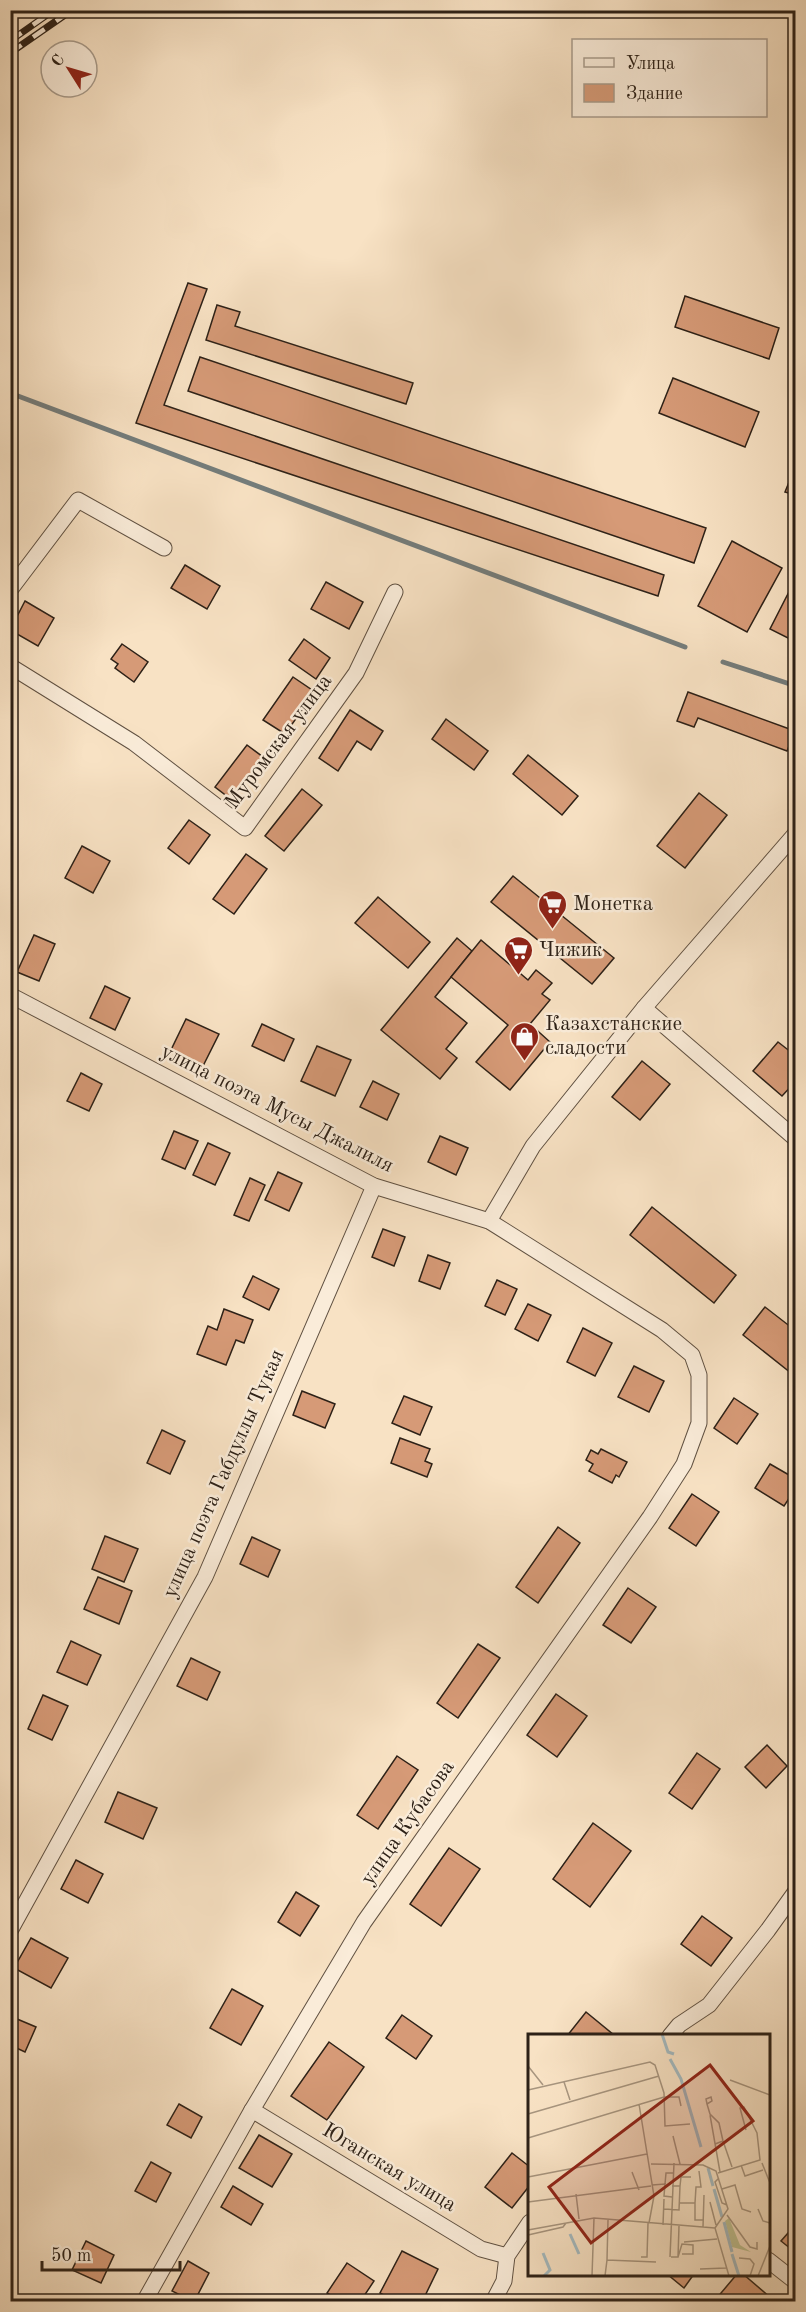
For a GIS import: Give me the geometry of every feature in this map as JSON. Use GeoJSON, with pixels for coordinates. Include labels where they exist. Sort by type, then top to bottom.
{"type":"FeatureCollection","features":[{"type":"Feature","properties":{"kind":"street"},"geometry":{"type":"LineString","coordinates":[[10,590],[78,500],[164,548]]}},
{"type":"Feature","properties":{"kind":"street","name":"Муромская улица"},"geometry":{"type":"LineString","coordinates":[[10,666],[134,743],[245,828],[356,673],[395,592]]}},
{"type":"Feature","properties":{"kind":"street"},"geometry":{"type":"LineString","coordinates":[[489,1221],[534,1146],[644,1008],[795,833]]}},
{"type":"Feature","properties":{"kind":"street","name":"улица поэта Мусы Джалиля"},"geometry":{"type":"LineString","coordinates":[[10,995],[374,1185],[489,1221],[662,1330],[692,1355],[699,1375]]}},
{"type":"Feature","properties":{"kind":"street"},"geometry":{"type":"LineString","coordinates":[[644,1008],[795,1139]]}},
{"type":"Feature","properties":{"kind":"street","name":"улица поэта Габдуллы Тукая"},"geometry":{"type":"LineString","coordinates":[[10,1931],[205,1577],[374,1185]]}},
{"type":"Feature","properties":{"kind":"street","name":"улица Кубасова"},"geometry":{"type":"LineString","coordinates":[[144,2301],[252,2110],[364,1922],[643,1527],[684,1464],[699,1423],[699,1375]]}},
{"type":"Feature","properties":{"kind":"street"},"geometry":{"type":"LineString","coordinates":[[672,2034],[679,2025],[709,2005],[768,1930],[795,1891]]}},
{"type":"Feature","properties":{"kind":"street","name":"Юганская улица"},"geometry":{"type":"LineString","coordinates":[[252,2110],[481,2249],[507,2256]]}},
{"type":"Feature","properties":{"kind":"street"},"geometry":{"type":"LineString","coordinates":[[493,2301],[504,2281],[507,2256],[528,2225]]}},
{"type":"Feature","properties":{"kind":"street"},"geometry":{"type":"LineString","coordinates":[[770,2262],[795,2282]]}},
{"type":"Feature","properties":{"kind":"building"},"geometry":{"type":"Polygon","coordinates":[[[188,283],[207,289],[164,405],[664,575],[658,596],[136,423],[188,283]]]}},
{"type":"Feature","properties":{"kind":"building"},"geometry":{"type":"Polygon","coordinates":[[[685,296],[779,328],[769,359],[675,327],[685,296]]]}},
{"type":"Feature","properties":{"kind":"building"},"geometry":{"type":"Polygon","coordinates":[[[217,305],[240,312],[235,326],[413,383],[406,404],[206,340],[217,305]]]}},
{"type":"Feature","properties":{"kind":"building"},"geometry":{"type":"Polygon","coordinates":[[[200,357],[706,528],[694,563],[188,391],[200,357]]]}},
{"type":"Feature","properties":{"kind":"building"},"geometry":{"type":"Polygon","coordinates":[[[673,378],[759,412],[745,447],[659,413],[673,378]]]}},
{"type":"Feature","properties":{"kind":"building"},"geometry":{"type":"Polygon","coordinates":[[[796,465],[796,495],[785,492],[796,465]]]}},
{"type":"Feature","properties":{"kind":"building"},"geometry":{"type":"Polygon","coordinates":[[[732,541],[782,568],[747,632],[698,606],[732,541]]]}},
{"type":"Feature","properties":{"kind":"building"},"geometry":{"type":"Polygon","coordinates":[[[185,565],[220,586],[207,609],[171,588],[185,565]]]}},
{"type":"Feature","properties":{"kind":"building"},"geometry":{"type":"Polygon","coordinates":[[[796,578],[796,642],[770,629],[796,578]]]}},
{"type":"Feature","properties":{"kind":"building"},"geometry":{"type":"Polygon","coordinates":[[[326,582],[363,602],[349,629],[311,609],[326,582]]]}},
{"type":"Feature","properties":{"kind":"building"},"geometry":{"type":"Polygon","coordinates":[[[25,601],[54,618],[38,646],[10,630],[25,601]]]}},
{"type":"Feature","properties":{"kind":"building"},"geometry":{"type":"Polygon","coordinates":[[[304,639],[330,658],[316,679],[289,660],[304,639]]]}},
{"type":"Feature","properties":{"kind":"building"},"geometry":{"type":"Polygon","coordinates":[[[122,644],[148,662],[134,682],[115,668],[118,664],[111,659],[122,644]]]}},
{"type":"Feature","properties":{"kind":"building"},"geometry":{"type":"Polygon","coordinates":[[[293,677],[315,692],[285,734],[263,720],[293,677]]]}},
{"type":"Feature","properties":{"kind":"building"},"geometry":{"type":"Polygon","coordinates":[[[688,692],[795,731],[787,751],[698,718],[694,727],[677,721],[688,692]]]}},
{"type":"Feature","properties":{"kind":"building"},"geometry":{"type":"Polygon","coordinates":[[[350,710],[383,731],[371,750],[357,741],[338,771],[319,758],[350,710]]]}},
{"type":"Feature","properties":{"kind":"building"},"geometry":{"type":"Polygon","coordinates":[[[446,719],[488,751],[474,770],[432,739],[446,719]]]}},
{"type":"Feature","properties":{"kind":"building"},"geometry":{"type":"Polygon","coordinates":[[[247,745],[263,757],[232,800],[215,787],[247,745]]]}},
{"type":"Feature","properties":{"kind":"building"},"geometry":{"type":"Polygon","coordinates":[[[528,755],[578,796],[562,815],[513,774],[528,755]]]}},
{"type":"Feature","properties":{"kind":"building"},"geometry":{"type":"Polygon","coordinates":[[[302,789],[322,805],[284,851],[265,836],[302,789]]]}},
{"type":"Feature","properties":{"kind":"building"},"geometry":{"type":"Polygon","coordinates":[[[699,793],[727,815],[685,868],[657,846],[699,793]]]}},
{"type":"Feature","properties":{"kind":"building"},"geometry":{"type":"Polygon","coordinates":[[[189,820],[210,835],[189,864],[168,848],[189,820]]]}},
{"type":"Feature","properties":{"kind":"building"},"geometry":{"type":"Polygon","coordinates":[[[82,846],[110,861],[93,893],[65,878],[82,846]]]}},
{"type":"Feature","properties":{"kind":"building"},"geometry":{"type":"Polygon","coordinates":[[[246,854],[267,869],[234,914],[213,899],[246,854]]]}},
{"type":"Feature","properties":{"kind":"building","name":"Монетка"},"geometry":{"type":"Polygon","coordinates":[[[513,876],[614,958],[592,984],[491,902],[513,876]]]}},
{"type":"Feature","properties":{"kind":"building"},"geometry":{"type":"Polygon","coordinates":[[[378,897],[430,942],[408,968],[355,923],[378,897]]]}},
{"type":"Feature","properties":{"kind":"building"},"geometry":{"type":"Polygon","coordinates":[[[34,935],[55,944],[39,981],[17,972],[34,935]]]}},
{"type":"Feature","properties":{"kind":"building"},"geometry":{"type":"Polygon","coordinates":[[[457,938],[472,951],[435,997],[467,1023],[446,1049],[457,1058],[440,1079],[381,1030],[457,938]]]}},
{"type":"Feature","properties":{"kind":"building"},"geometry":{"type":"Polygon","coordinates":[[[481,940],[528,980],[536,970],[552,983],[542,994],[550,1000],[530,1024],[550,1042],[510,1090],[476,1062],[508,1025],[451,977],[481,940]]]}},
{"type":"Feature","properties":{"kind":"building"},"geometry":{"type":"Polygon","coordinates":[[[105,986],[130,998],[115,1030],[90,1018],[105,986]]]}},
{"type":"Feature","properties":{"kind":"building"},"geometry":{"type":"Polygon","coordinates":[[[186,1019],[219,1034],[202,1068],[170,1052],[186,1019]]]}},
{"type":"Feature","properties":{"kind":"building"},"geometry":{"type":"Polygon","coordinates":[[[262,1024],[294,1039],[284,1061],[252,1046],[262,1024]]]}},
{"type":"Feature","properties":{"kind":"building"},"geometry":{"type":"Polygon","coordinates":[[[778,1042],[796,1056],[796,1081],[782,1096],[753,1071],[778,1042]]]}},
{"type":"Feature","properties":{"kind":"building"},"geometry":{"type":"Polygon","coordinates":[[[317,1046],[351,1060],[335,1096],[301,1081],[317,1046]]]}},
{"type":"Feature","properties":{"kind":"building"},"geometry":{"type":"Polygon","coordinates":[[[642,1061],[670,1084],[640,1120],[612,1097],[642,1061]]]}},
{"type":"Feature","properties":{"kind":"building"},"geometry":{"type":"Polygon","coordinates":[[[81,1073],[102,1084],[89,1111],[67,1101],[81,1073]]]}},
{"type":"Feature","properties":{"kind":"building"},"geometry":{"type":"Polygon","coordinates":[[[373,1081],[399,1094],[387,1120],[360,1107],[373,1081]]]}},
{"type":"Feature","properties":{"kind":"building"},"geometry":{"type":"Polygon","coordinates":[[[174,1131],[198,1141],[185,1169],[162,1159],[174,1131]]]}},
{"type":"Feature","properties":{"kind":"building"},"geometry":{"type":"Polygon","coordinates":[[[440,1136],[468,1148],[456,1175],[428,1162],[440,1136]]]}},
{"type":"Feature","properties":{"kind":"building"},"geometry":{"type":"Polygon","coordinates":[[[208,1143],[230,1153],[215,1185],[193,1175],[208,1143]]]}},
{"type":"Feature","properties":{"kind":"building"},"geometry":{"type":"Polygon","coordinates":[[[278,1172],[302,1183],[289,1211],[265,1200],[278,1172]]]}},
{"type":"Feature","properties":{"kind":"building"},"geometry":{"type":"Polygon","coordinates":[[[250,1178],[265,1185],[249,1221],[234,1215],[250,1178]]]}},
{"type":"Feature","properties":{"kind":"building"},"geometry":{"type":"Polygon","coordinates":[[[652,1207],[736,1275],[714,1303],[630,1235],[652,1207]]]}},
{"type":"Feature","properties":{"kind":"building"},"geometry":{"type":"Polygon","coordinates":[[[383,1229],[405,1237],[394,1266],[372,1257],[383,1229]]]}},
{"type":"Feature","properties":{"kind":"building"},"geometry":{"type":"Polygon","coordinates":[[[428,1255],[450,1263],[440,1289],[419,1281],[428,1255]]]}},
{"type":"Feature","properties":{"kind":"building"},"geometry":{"type":"Polygon","coordinates":[[[253,1276],[279,1289],[269,1310],[243,1297],[253,1276]]]}},
{"type":"Feature","properties":{"kind":"building"},"geometry":{"type":"Polygon","coordinates":[[[497,1280],[517,1289],[505,1315],[485,1306],[497,1280]]]}},
{"type":"Feature","properties":{"kind":"building"},"geometry":{"type":"Polygon","coordinates":[[[528,1304],[551,1315],[538,1341],[515,1329],[528,1304]]]}},
{"type":"Feature","properties":{"kind":"building"},"geometry":{"type":"Polygon","coordinates":[[[765,1307],[796,1331],[796,1377],[743,1335],[765,1307]]]}},
{"type":"Feature","properties":{"kind":"building"},"geometry":{"type":"Polygon","coordinates":[[[224,1309],[253,1320],[244,1343],[236,1340],[226,1365],[197,1354],[208,1326],[217,1330],[224,1309]]]}},
{"type":"Feature","properties":{"kind":"building"},"geometry":{"type":"Polygon","coordinates":[[[583,1328],[612,1343],[595,1376],[567,1362],[583,1328]]]}},
{"type":"Feature","properties":{"kind":"building"},"geometry":{"type":"Polygon","coordinates":[[[634,1366],[664,1381],[649,1412],[618,1397],[634,1366]]]}},
{"type":"Feature","properties":{"kind":"building"},"geometry":{"type":"Polygon","coordinates":[[[302,1391],[335,1404],[325,1428],[293,1415],[302,1391]]]}},
{"type":"Feature","properties":{"kind":"building"},"geometry":{"type":"Polygon","coordinates":[[[404,1396],[432,1407],[420,1435],[392,1423],[404,1396]]]}},
{"type":"Feature","properties":{"kind":"building"},"geometry":{"type":"Polygon","coordinates":[[[734,1398],[758,1414],[737,1444],[714,1428],[734,1398]]]}},
{"type":"Feature","properties":{"kind":"building"},"geometry":{"type":"Polygon","coordinates":[[[162,1430],[185,1441],[170,1474],[147,1463],[162,1430]]]}},
{"type":"Feature","properties":{"kind":"building"},"geometry":{"type":"Polygon","coordinates":[[[400,1438],[430,1449],[425,1461],[432,1464],[427,1477],[391,1463],[400,1438]]]}},
{"type":"Feature","properties":{"kind":"building"},"geometry":{"type":"Polygon","coordinates":[[[601,1449],[627,1462],[619,1477],[616,1475],[612,1483],[589,1471],[593,1464],[586,1460],[591,1450],[598,1454],[601,1449]]]}},
{"type":"Feature","properties":{"kind":"building"},"geometry":{"type":"Polygon","coordinates":[[[770,1464],[796,1479],[796,1488],[784,1506],[755,1488],[770,1464]]]}},
{"type":"Feature","properties":{"kind":"building"},"geometry":{"type":"Polygon","coordinates":[[[692,1494],[719,1512],[696,1546],[669,1528],[692,1494]]]}},
{"type":"Feature","properties":{"kind":"building"},"geometry":{"type":"Polygon","coordinates":[[[558,1527],[580,1543],[538,1603],[516,1587],[558,1527]]]}},
{"type":"Feature","properties":{"kind":"building"},"geometry":{"type":"Polygon","coordinates":[[[105,1536],[138,1549],[124,1582],[92,1569],[105,1536]]]}},
{"type":"Feature","properties":{"kind":"building"},"geometry":{"type":"Polygon","coordinates":[[[252,1537],[280,1550],[268,1577],[240,1564],[252,1537]]]}},
{"type":"Feature","properties":{"kind":"building"},"geometry":{"type":"Polygon","coordinates":[[[98,1577],[132,1591],[119,1624],[84,1609],[98,1577]]]}},
{"type":"Feature","properties":{"kind":"building"},"geometry":{"type":"Polygon","coordinates":[[[628,1588],[656,1607],[631,1643],[603,1625],[628,1588]]]}},
{"type":"Feature","properties":{"kind":"building"},"geometry":{"type":"Polygon","coordinates":[[[71,1641],[101,1655],[87,1685],[57,1672],[71,1641]]]}},
{"type":"Feature","properties":{"kind":"building"},"geometry":{"type":"Polygon","coordinates":[[[478,1644],[500,1658],[458,1718],[437,1703],[478,1644]]]}},
{"type":"Feature","properties":{"kind":"building"},"geometry":{"type":"Polygon","coordinates":[[[191,1658],[220,1672],[207,1700],[177,1686],[191,1658]]]}},
{"type":"Feature","properties":{"kind":"building"},"geometry":{"type":"Polygon","coordinates":[[[556,1694],[587,1716],[557,1757],[527,1735],[556,1694]]]}},
{"type":"Feature","properties":{"kind":"building"},"geometry":{"type":"Polygon","coordinates":[[[43,1695],[68,1706],[52,1740],[28,1729],[43,1695]]]}},
{"type":"Feature","properties":{"kind":"building"},"geometry":{"type":"Polygon","coordinates":[[[767,1745],[787,1766],[766,1788],[745,1767],[767,1745]]]}},
{"type":"Feature","properties":{"kind":"building"},"geometry":{"type":"Polygon","coordinates":[[[697,1753],[720,1769],[692,1809],[669,1793],[697,1753]]]}},
{"type":"Feature","properties":{"kind":"building"},"geometry":{"type":"Polygon","coordinates":[[[397,1756],[418,1770],[378,1829],[357,1815],[397,1756]]]}},
{"type":"Feature","properties":{"kind":"building"},"geometry":{"type":"Polygon","coordinates":[[[118,1792],[157,1808],[143,1839],[105,1822],[118,1792]]]}},
{"type":"Feature","properties":{"kind":"building"},"geometry":{"type":"Polygon","coordinates":[[[593,1823],[631,1851],[590,1907],[553,1879],[593,1823]]]}},
{"type":"Feature","properties":{"kind":"building"},"geometry":{"type":"Polygon","coordinates":[[[449,1848],[480,1869],[441,1926],[410,1904],[449,1848]]]}},
{"type":"Feature","properties":{"kind":"building"},"geometry":{"type":"Polygon","coordinates":[[[76,1860],[103,1874],[88,1903],[61,1889],[76,1860]]]}},
{"type":"Feature","properties":{"kind":"building"},"geometry":{"type":"Polygon","coordinates":[[[296,1892],[319,1906],[300,1936],[278,1922],[296,1892]]]}},
{"type":"Feature","properties":{"kind":"building"},"geometry":{"type":"Polygon","coordinates":[[[702,1916],[732,1938],[711,1966],[681,1944],[702,1916]]]}},
{"type":"Feature","properties":{"kind":"building"},"geometry":{"type":"Polygon","coordinates":[[[31,1938],[68,1958],[51,1988],[14,1968],[31,1938]]]}},
{"type":"Feature","properties":{"kind":"building"},"geometry":{"type":"Polygon","coordinates":[[[232,1989],[263,2006],[241,2045],[210,2028],[232,1989]]]}},
{"type":"Feature","properties":{"kind":"building"},"geometry":{"type":"Polygon","coordinates":[[[586,2012],[613,2034],[569,2034],[586,2012]]]}},
{"type":"Feature","properties":{"kind":"building"},"geometry":{"type":"Polygon","coordinates":[[[402,2015],[432,2036],[416,2059],[386,2038],[402,2015]]]}},
{"type":"Feature","properties":{"kind":"building"},"geometry":{"type":"Polygon","coordinates":[[[10,2016],[36,2027],[25,2052],[10,2045],[10,2016]]]}},
{"type":"Feature","properties":{"kind":"building"},"geometry":{"type":"Polygon","coordinates":[[[329,2042],[364,2067],[327,2120],[291,2096],[329,2042]]]}},
{"type":"Feature","properties":{"kind":"building"},"geometry":{"type":"Polygon","coordinates":[[[179,2104],[202,2117],[191,2138],[167,2125],[179,2104]]]}},
{"type":"Feature","properties":{"kind":"building"},"geometry":{"type":"Polygon","coordinates":[[[259,2135],[292,2154],[272,2187],[239,2168],[259,2135]]]}},
{"type":"Feature","properties":{"kind":"building"},"geometry":{"type":"Polygon","coordinates":[[[512,2153],[528,2165],[528,2188],[512,2208],[485,2187],[512,2153]]]}},
{"type":"Feature","properties":{"kind":"building"},"geometry":{"type":"Polygon","coordinates":[[[151,2162],[171,2173],[156,2202],[135,2191],[151,2162]]]}},
{"type":"Feature","properties":{"kind":"building"},"geometry":{"type":"Polygon","coordinates":[[[233,2186],[263,2204],[251,2225],[221,2207],[233,2186]]]}},
{"type":"Feature","properties":{"kind":"building"},"geometry":{"type":"Polygon","coordinates":[[[796,2224],[796,2253],[781,2241],[796,2224]]]}},
{"type":"Feature","properties":{"kind":"building"},"geometry":{"type":"Polygon","coordinates":[[[86,2241],[114,2255],[101,2283],[72,2270],[86,2241]]]}},
{"type":"Feature","properties":{"kind":"building"},"geometry":{"type":"Polygon","coordinates":[[[402,2251],[438,2269],[422,2302],[396,2302],[380,2293],[402,2251]]]}},
{"type":"Feature","properties":{"kind":"building"},"geometry":{"type":"Polygon","coordinates":[[[188,2261],[209,2273],[194,2302],[172,2291],[188,2261]]]}},
{"type":"Feature","properties":{"kind":"building"},"geometry":{"type":"Polygon","coordinates":[[[347,2263],[374,2281],[360,2302],[341,2302],[327,2293],[347,2263]]]}},
{"type":"Feature","properties":{"kind":"building"},"geometry":{"type":"Polygon","coordinates":[[[669,2276],[693,2276],[684,2288],[669,2276]]]}},
{"type":"Feature","properties":{"kind":"building"},"geometry":{"type":"Polygon","coordinates":[[[735,2276],[745,2276],[771,2298],[768,2302],[719,2302],[716,2299],[735,2276]]]}},
{"type":"Feature","properties":{"kind":"waterway"},"geometry":{"type":"LineString","coordinates":[[10,393],[685,647]]}},
{"type":"Feature","properties":{"kind":"waterway"},"geometry":{"type":"LineString","coordinates":[[723,662],[796,686]]}},
{"type":"Feature","properties":{"kind":"railway"},"geometry":{"type":"LineString","coordinates":[[10,41],[54,10]]}},
{"type":"Feature","properties":{"kind":"railway"},"geometry":{"type":"LineString","coordinates":[[10,53],[72,10]]}},
{"type":"Feature","properties":{"kind":"place","name":"Монетка"},"geometry":{"type":"Point","coordinates":[552,930]}},
{"type":"Feature","properties":{"kind":"place","name":"Чижик"},"geometry":{"type":"Point","coordinates":[518,976]}},
{"type":"Feature","properties":{"kind":"place","name":"Казахстанские сладости"},"geometry":{"type":"Point","coordinates":[524,1062]}}]}
